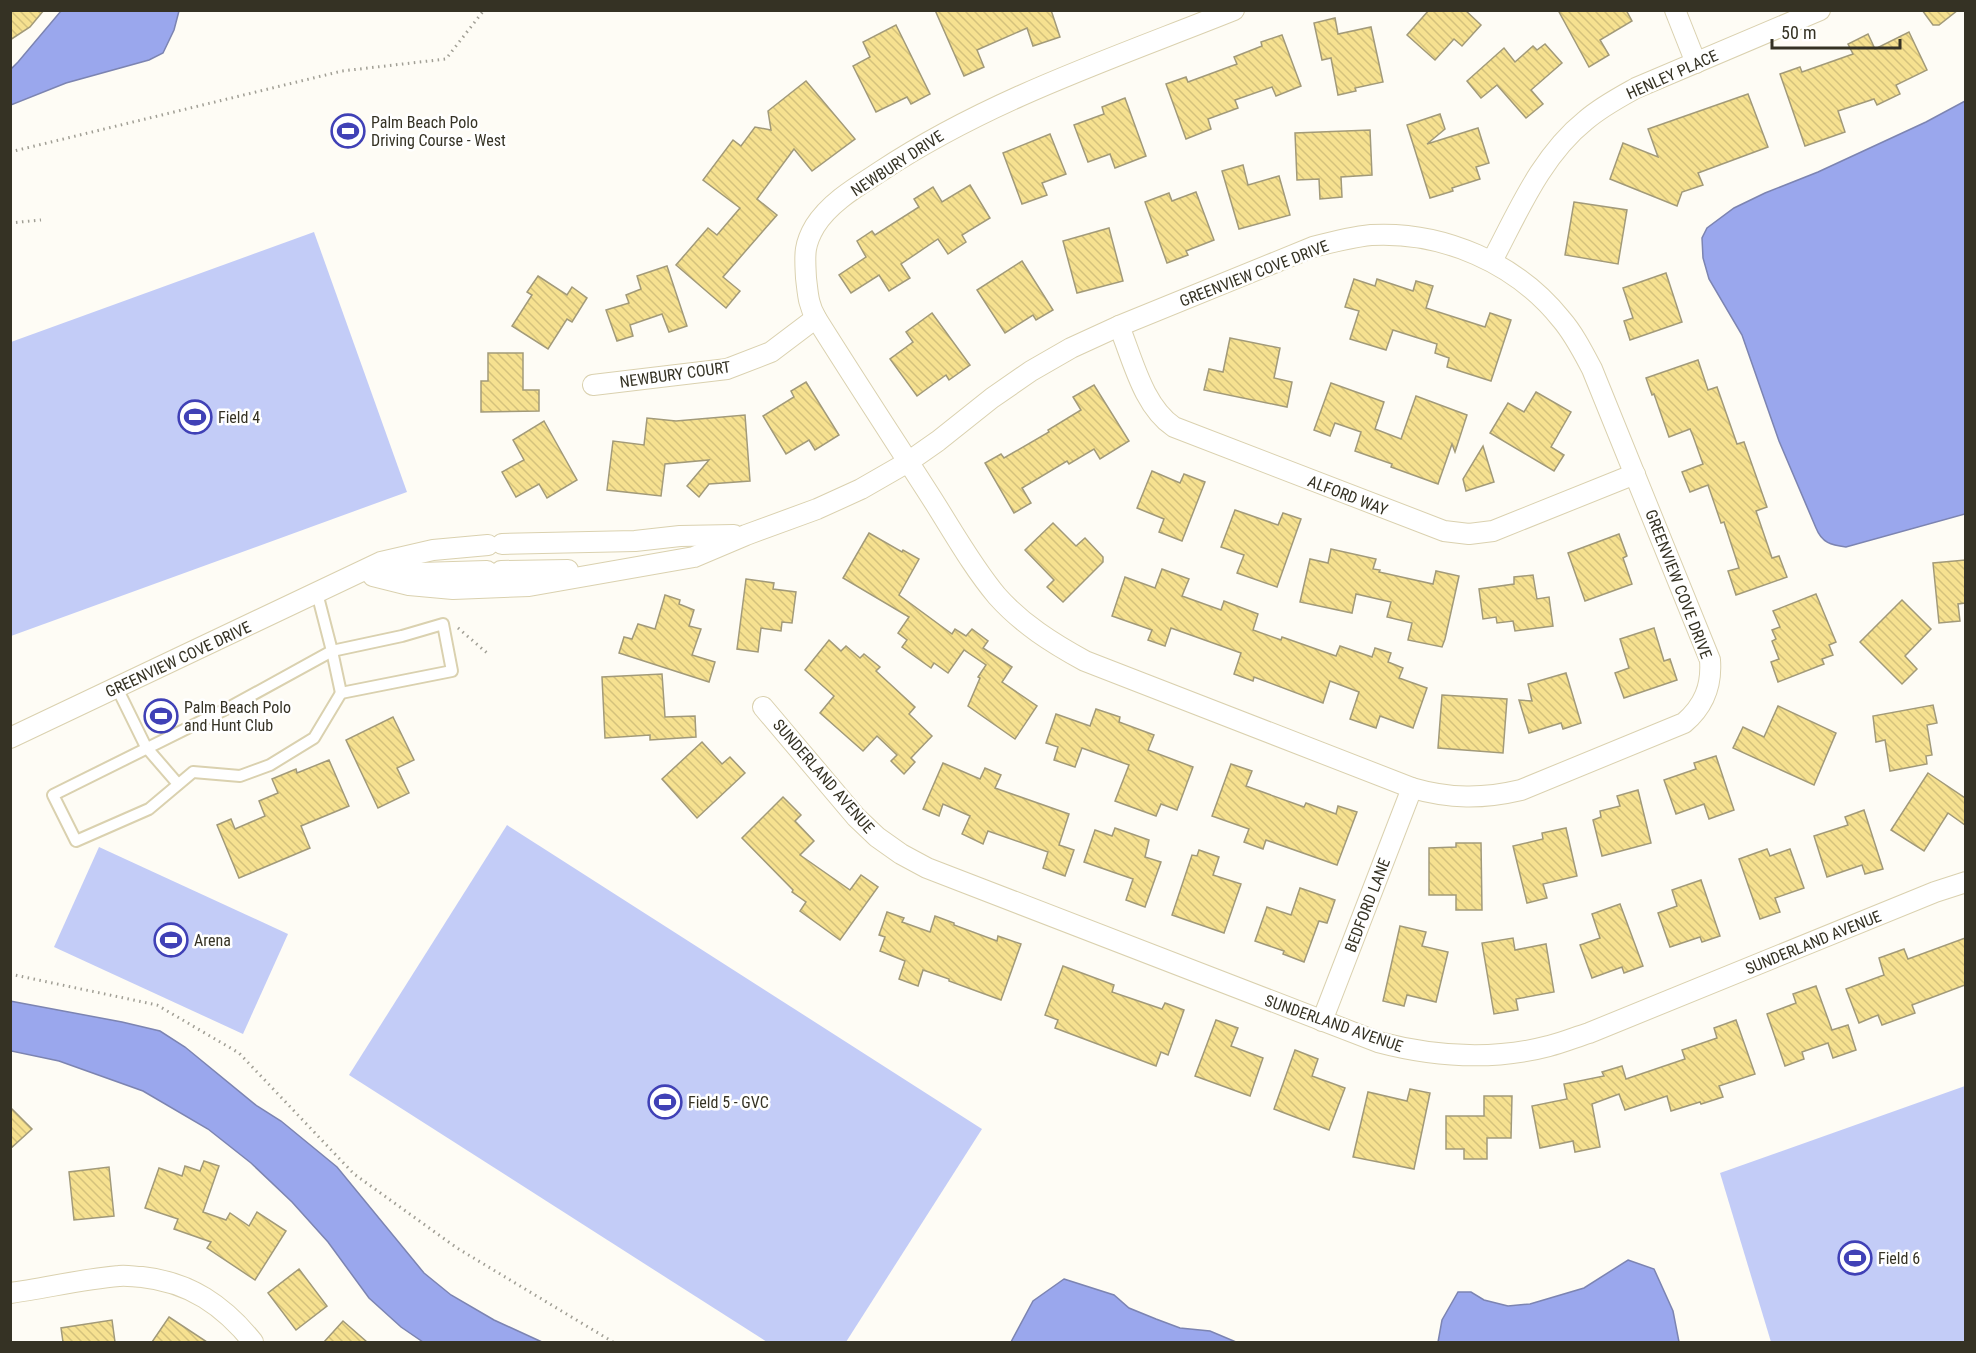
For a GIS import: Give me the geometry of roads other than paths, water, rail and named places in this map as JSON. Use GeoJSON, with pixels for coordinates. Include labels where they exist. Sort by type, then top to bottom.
{"type":"FeatureCollection","features":[{"type":"Feature","properties":{"kind":"street","name":"NEWBURY DRIVE"},"geometry":{"type":"LineString","coordinates":[[908,462],[809,306],[804,264],[805,251],[809,238],[824,215],[861,185],[944,132],[1005,102],[1234,10]]}},
{"type":"Feature","properties":{"kind":"street"},"geometry":{"type":"LineString","coordinates":[[1675,10],[1696,63]]}},
{"type":"Feature","properties":{"kind":"street","name":"HENLEY PLACE"},"geometry":{"type":"LineString","coordinates":[[1492,261],[1543,167],[1584,121],[1609,103],[1636,88],[1820,10]]}},
{"type":"Feature","properties":{"kind":"street","name":"GREENVIEW COVE DRIVE"},"geometry":{"type":"LineString","coordinates":[[373,576],[409,585],[453,590],[529,586],[694,557],[817,509],[861,489],[908,462],[1031,371],[1071,348],[1119,326],[1313,247],[1342,239],[1402,236],[1422,238],[1461,248],[1492,261],[1541,296],[1579,343],[1593,369],[1710,660],[1709,684],[1700,706],[1693,715],[1674,728],[1521,790],[1496,796],[1470,798],[1444,796],[1412,788],[1085,661],[1053,644],[1024,622],[998,597],[976,568],[908,462]]}},
{"type":"Feature","properties":{"kind":"street","name":"NEWBURY COURT"},"geometry":{"type":"LineString","coordinates":[[593,385],[727,369],[771,352],[816,318]]}},
{"type":"Feature","properties":{"kind":"street","name":"ALFORD WAY"},"geometry":{"type":"LineString","coordinates":[[1119,326],[1148,398],[1163,420],[1174,427],[1444,531],[1469,534],[1493,531],[1635,474]]}},
{"type":"Feature","properties":{"kind":"street","name":"GREENVIEW COVE DRIVE"},"geometry":{"type":"LineString","coordinates":[[10,738],[381,562],[433,550],[495,545],[746,535]]}},
{"type":"Feature","properties":{"kind":"street","name":"GREENVIEW COVE DRIVE"},"geometry":{"type":"LineString","coordinates":[[345,580],[395,572],[627,570]]}},
{"type":"Feature","properties":{"kind":"street","name":"SUNDERLAND AVENUE"},"geometry":{"type":"LineString","coordinates":[[763,707],[856,817],[877,837],[901,854],[936,872],[1378,1042],[1443,1055],[1509,1054],[1549,1046],[1589,1033],[1935,892],[1965,882]]}},
{"type":"Feature","properties":{"kind":"street","name":"BEDFORD LANE"},"geometry":{"type":"LineString","coordinates":[[1322,1021],[1412,788]]}},
{"type":"Feature","properties":{"kind":"street"},"geometry":{"type":"LineString","coordinates":[[10,1293],[121,1275],[152,1278],[176,1284],[219,1306],[237,1322],[253,1342]]}},
{"type":"Feature","properties":{"kind":"lane"},"geometry":{"type":"LineString","coordinates":[[317,594],[332,651],[341,693],[314,738],[270,765],[240,776],[193,772],[149,808],[75,841],[53,795],[232,706],[332,651],[402,636],[443,624],[452,671],[341,693]]}},
{"type":"Feature","properties":{"kind":"lane"},"geometry":{"type":"LineString","coordinates":[[117,688],[146,747],[178,784]]}},
{"type":"Feature","properties":{"kind":"water"},"geometry":{"type":"Polygon","coordinates":[[[61,11],[179,11],[174,30],[163,53],[149,60],[66,83],[11,105],[11,69],[61,11]]]}},
{"type":"Feature","properties":{"kind":"water"},"geometry":{"type":"Polygon","coordinates":[[[1965,101],[1965,514],[1846,547],[1831,544],[1821,537],[1816,528],[1779,441],[1742,335],[1709,279],[1703,258],[1702,238],[1707,228],[1734,208],[1926,122],[1965,101]]]}},
{"type":"Feature","properties":{"kind":"water"},"geometry":{"type":"Polygon","coordinates":[[[10,1001],[160,1031],[185,1047],[337,1167],[424,1273],[451,1295],[494,1320],[542,1342],[423,1342],[401,1327],[369,1298],[328,1242],[292,1202],[251,1163],[208,1129],[143,1091],[59,1061],[11,1051],[10,1001]]]}},
{"type":"Feature","properties":{"kind":"water"},"geometry":{"type":"Polygon","coordinates":[[[1628,1260],[1654,1269],[1673,1311],[1679,1342],[1438,1342],[1442,1320],[1458,1292],[1471,1292],[1484,1300],[1508,1306],[1530,1304],[1584,1288],[1628,1260]]]}},
{"type":"Feature","properties":{"kind":"water"},"geometry":{"type":"Polygon","coordinates":[[[1064,1279],[1114,1295],[1129,1308],[1180,1328],[1210,1331],[1236,1342],[1011,1342],[1033,1301],[1064,1279]]]}},
{"type":"Feature","properties":{"kind":"place","name":"Palm Beach Polo Driving Course - West"},"geometry":{"type":"Point","coordinates":[348,131]}},
{"type":"Feature","properties":{"kind":"place","name":"Field 4"},"geometry":{"type":"Point","coordinates":[195,417]}},
{"type":"Feature","properties":{"kind":"place","name":"Palm Beach Polo and Hunt Club"},"geometry":{"type":"Point","coordinates":[161,716]}},
{"type":"Feature","properties":{"kind":"place","name":"Arena"},"geometry":{"type":"Point","coordinates":[171,940]}},
{"type":"Feature","properties":{"kind":"place","name":"Field 5 - GVC"},"geometry":{"type":"Point","coordinates":[665,1102]}},
{"type":"Feature","properties":{"kind":"place","name":"Field 6"},"geometry":{"type":"Point","coordinates":[1855,1258]}}]}
